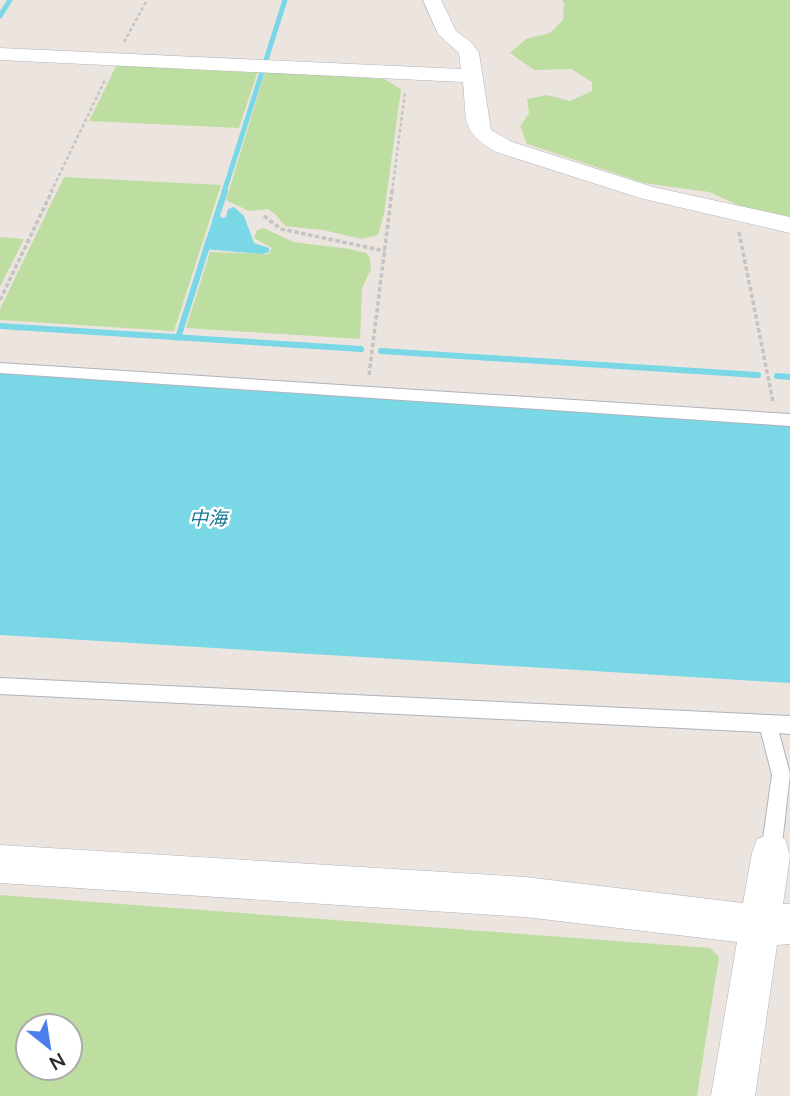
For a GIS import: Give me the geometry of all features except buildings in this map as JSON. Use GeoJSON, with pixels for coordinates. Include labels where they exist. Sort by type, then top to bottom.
{"type":"FeatureCollection","features":[{"type":"Feature","properties":{"kind":"street"},"geometry":{"type":"LineString","coordinates":[[432,0],[448,34],[469,53],[470,76],[482,135],[495,143],[648,193],[790,225]]}},
{"type":"Feature","properties":{"kind":"street"},"geometry":{"type":"LineString","coordinates":[[0,54],[470,76]]}},
{"type":"Feature","properties":{"kind":"street"},"geometry":{"type":"LineString","coordinates":[[733,1096],[775,924],[778,841]]}},
{"type":"Feature","properties":{"kind":"street"},"geometry":{"type":"LineString","coordinates":[[0,864],[525,897],[775,924]]}},
{"type":"Feature","properties":{"kind":"lane"},"geometry":{"type":"LineString","coordinates":[[0,368],[784,420]]}},
{"type":"Feature","properties":{"kind":"lane"},"geometry":{"type":"LineString","coordinates":[[0,686],[790,725]]}},
{"type":"Feature","properties":{"kind":"lane"},"geometry":{"type":"LineString","coordinates":[[768,724],[781,775],[778,841]]}},
{"type":"Feature","properties":{"kind":"path"},"geometry":{"type":"LineString","coordinates":[[0,299],[115,60],[147,0]]}},
{"type":"Feature","properties":{"kind":"path"},"geometry":{"type":"LineString","coordinates":[[367,392],[407,74]]}},
{"type":"Feature","properties":{"kind":"path"},"geometry":{"type":"LineString","coordinates":[[264,216],[281,229],[385,251]]}},
{"type":"Feature","properties":{"kind":"path"},"geometry":{"type":"LineString","coordinates":[[736,221],[784,420]]}},
{"type":"Feature","properties":{"kind":"green space"},"geometry":{"type":"Polygon","coordinates":[[[562,0],[790,0],[790,220],[745,208],[709,192],[644,183],[527,144],[520,126],[529,113],[527,99],[547,95],[570,101],[592,91],[592,82],[571,69],[534,70],[510,53],[526,39],[550,33],[563,20],[562,0]]]}},
{"type":"Feature","properties":{"kind":"green space"},"geometry":{"type":"Polygon","coordinates":[[[117,64],[258,71],[239,128],[89,121],[117,64]]]}},
{"type":"Feature","properties":{"kind":"green space"},"geometry":{"type":"Polygon","coordinates":[[[265,72],[384,79],[401,89],[384,214],[378,235],[362,239],[323,230],[285,226],[268,209],[249,211],[226,200],[265,72]]]}},
{"type":"Feature","properties":{"kind":"green space"},"geometry":{"type":"Polygon","coordinates":[[[64,177],[221,185],[174,331],[0,320],[0,309],[64,177]]]}},
{"type":"Feature","properties":{"kind":"green space"},"geometry":{"type":"Polygon","coordinates":[[[264,228],[293,242],[366,253],[370,258],[371,269],[362,288],[360,339],[186,328],[210,252],[268,254],[272,248],[254,238],[257,230],[264,228]]]}},
{"type":"Feature","properties":{"kind":"green space"},"geometry":{"type":"Polygon","coordinates":[[[0,237],[24,239],[0,287],[0,237]]]}},
{"type":"Feature","properties":{"kind":"green space"},"geometry":{"type":"Polygon","coordinates":[[[0,895],[710,948],[719,957],[697,1096],[0,1096],[0,895]]]}},
{"type":"Feature","properties":{"kind":"water"},"geometry":{"type":"Polygon","coordinates":[[[234,207],[244,216],[254,243],[269,248],[269,252],[263,254],[203,249],[215,213],[223,218],[226,217],[228,209],[234,207]]]}},
{"type":"Feature","properties":{"kind":"water","name":"中海"},"geometry":{"type":"Polygon","coordinates":[[[0,373],[790,426],[790,683],[0,635],[0,373]]]}},
{"type":"Feature","properties":{"kind":"waterway"},"geometry":{"type":"LineString","coordinates":[[0,16],[10,0]]}},
{"type":"Feature","properties":{"kind":"waterway"},"geometry":{"type":"LineString","coordinates":[[224,192],[285,0]]}},
{"type":"Feature","properties":{"kind":"waterway"},"geometry":{"type":"LineString","coordinates":[[215,221],[225,191]]}},
{"type":"Feature","properties":{"kind":"waterway"},"geometry":{"type":"LineString","coordinates":[[178,337],[209,240]]}},
{"type":"Feature","properties":{"kind":"waterway"},"geometry":{"type":"LineString","coordinates":[[0,326],[178,337]]}},
{"type":"Feature","properties":{"kind":"waterway"},"geometry":{"type":"LineString","coordinates":[[178,337],[361,349]]}},
{"type":"Feature","properties":{"kind":"waterway"},"geometry":{"type":"LineString","coordinates":[[381,351],[758,375]]}},
{"type":"Feature","properties":{"kind":"waterway"},"geometry":{"type":"LineString","coordinates":[[777,376],[790,377]]}}]}
